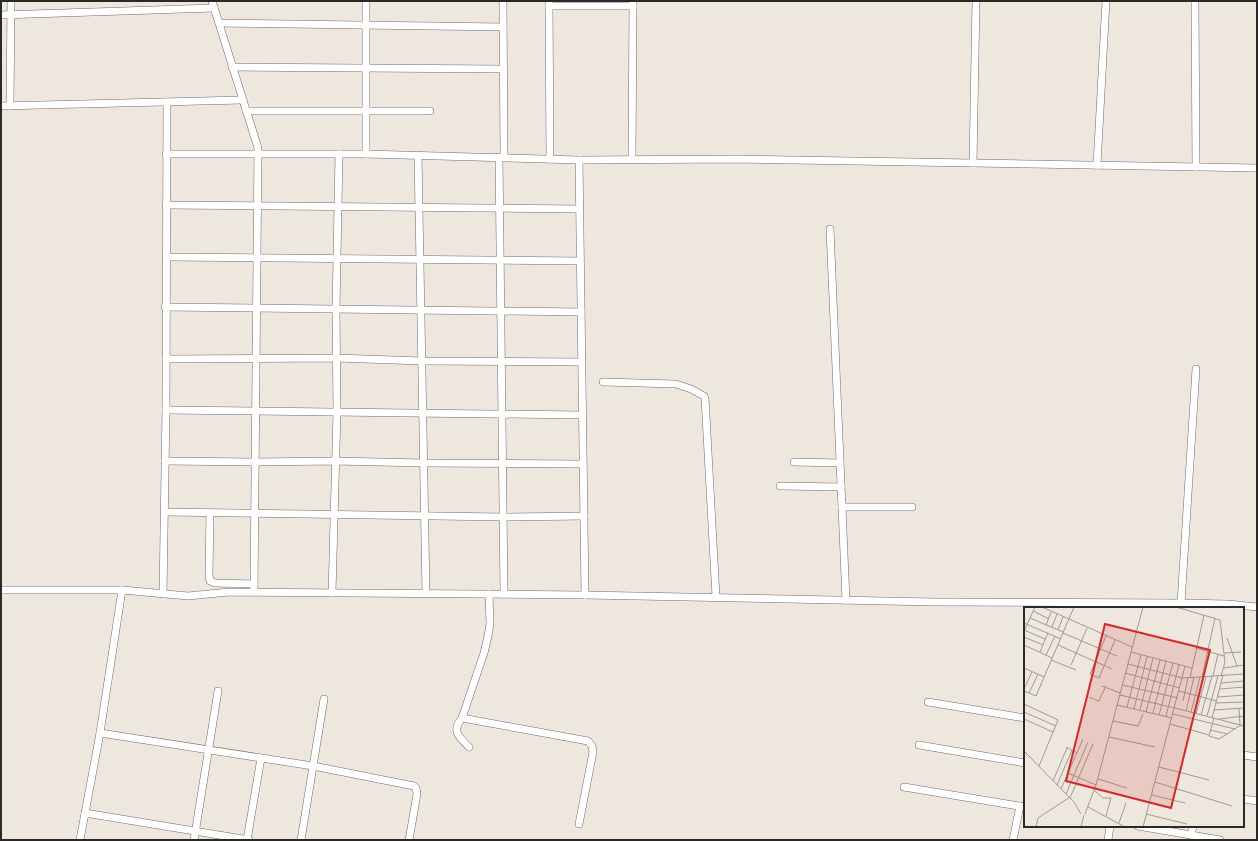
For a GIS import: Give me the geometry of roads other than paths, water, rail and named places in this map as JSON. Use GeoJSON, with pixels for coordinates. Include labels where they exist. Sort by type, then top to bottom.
{"type":"FeatureCollection","features":[{"type":"Feature","properties":{"kind":"street"},"geometry":{"type":"LineString","coordinates":[[10,106],[11,1]]}},
{"type":"Feature","properties":{"kind":"street"},"geometry":{"type":"LineString","coordinates":[[366,1],[366,154]]}},
{"type":"Feature","properties":{"kind":"street"},"geometry":{"type":"LineString","coordinates":[[503,1],[503,69],[499,208],[504,594]]}},
{"type":"Feature","properties":{"kind":"street"},"geometry":{"type":"LineString","coordinates":[[973,163],[976,1]]}},
{"type":"Feature","properties":{"kind":"street"},"geometry":{"type":"LineString","coordinates":[[1097,166],[1106,1]]}},
{"type":"Feature","properties":{"kind":"street"},"geometry":{"type":"LineString","coordinates":[[1195,1],[1196,167]]}},
{"type":"Feature","properties":{"kind":"street"},"geometry":{"type":"LineString","coordinates":[[550,159],[549,3],[633,3],[632,159]]}},
{"type":"Feature","properties":{"kind":"street"},"geometry":{"type":"LineString","coordinates":[[1,15],[213,5],[242,100],[257,142],[258,155],[254,592]]}},
{"type":"Feature","properties":{"kind":"street"},"geometry":{"type":"LineString","coordinates":[[219,23],[503,27]]}},
{"type":"Feature","properties":{"kind":"street"},"geometry":{"type":"LineString","coordinates":[[232,67],[503,69]]}},
{"type":"Feature","properties":{"kind":"street"},"geometry":{"type":"LineString","coordinates":[[1,106],[242,100]]}},
{"type":"Feature","properties":{"kind":"street"},"geometry":{"type":"LineString","coordinates":[[163,594],[166,410],[165,307],[167,102]]}},
{"type":"Feature","properties":{"kind":"street"},"geometry":{"type":"LineString","coordinates":[[246,111],[430,111]]}},
{"type":"Feature","properties":{"kind":"street"},"geometry":{"type":"LineString","coordinates":[[166,154],[366,154],[579,160],[737,159],[1257,168]]}},
{"type":"Feature","properties":{"kind":"street"},"geometry":{"type":"LineString","coordinates":[[332,593],[337,412],[336,308],[339,154]]}},
{"type":"Feature","properties":{"kind":"street"},"geometry":{"type":"LineString","coordinates":[[418,155],[426,594]]}},
{"type":"Feature","properties":{"kind":"street"},"geometry":{"type":"LineString","coordinates":[[579,160],[585,595]]}},
{"type":"Feature","properties":{"kind":"street"},"geometry":{"type":"LineString","coordinates":[[166,205],[579,209]]}},
{"type":"Feature","properties":{"kind":"street"},"geometry":{"type":"LineString","coordinates":[[830,229],[846,600]]}},
{"type":"Feature","properties":{"kind":"street"},"geometry":{"type":"LineString","coordinates":[[166,257],[580,261]]}},
{"type":"Feature","properties":{"kind":"street"},"geometry":{"type":"LineString","coordinates":[[165,307],[581,312]]}},
{"type":"Feature","properties":{"kind":"street"},"geometry":{"type":"LineString","coordinates":[[166,359],[336,358],[422,361],[582,362]]}},
{"type":"Feature","properties":{"kind":"street"},"geometry":{"type":"LineString","coordinates":[[1181,603],[1196,369]]}},
{"type":"Feature","properties":{"kind":"street"},"geometry":{"type":"LineString","coordinates":[[602,382],[676,384],[691,389],[704,396],[716,598]]}},
{"type":"Feature","properties":{"kind":"street"},"geometry":{"type":"LineString","coordinates":[[166,410],[582,415]]}},
{"type":"Feature","properties":{"kind":"street"},"geometry":{"type":"LineString","coordinates":[[165,461],[335,461],[583,464]]}},
{"type":"Feature","properties":{"kind":"street"},"geometry":{"type":"LineString","coordinates":[[794,462],[840,463]]}},
{"type":"Feature","properties":{"kind":"street"},"geometry":{"type":"LineString","coordinates":[[780,486],[841,487]]}},
{"type":"Feature","properties":{"kind":"street"},"geometry":{"type":"LineString","coordinates":[[842,508],[912,507]]}},
{"type":"Feature","properties":{"kind":"street"},"geometry":{"type":"LineString","coordinates":[[165,512],[503,517],[584,516]]}},
{"type":"Feature","properties":{"kind":"street"},"geometry":{"type":"LineString","coordinates":[[210,513],[210,581],[215,583],[254,584]]}},
{"type":"Feature","properties":{"kind":"street"},"geometry":{"type":"LineString","coordinates":[[1,590],[122,590],[188,596],[230,592],[504,594],[934,602],[1181,603],[1257,607]]}},
{"type":"Feature","properties":{"kind":"street"},"geometry":{"type":"LineString","coordinates":[[80,840],[100,733],[122,590]]}},
{"type":"Feature","properties":{"kind":"street"},"geometry":{"type":"LineString","coordinates":[[469,747],[460,738],[456,731],[457,724],[462,718],[486,648],[490,624],[489,594]]}},
{"type":"Feature","properties":{"kind":"street"},"geometry":{"type":"LineString","coordinates":[[194,840],[218,692]]}},
{"type":"Feature","properties":{"kind":"street"},"geometry":{"type":"LineString","coordinates":[[301,840],[324,699]]}},
{"type":"Feature","properties":{"kind":"street"},"geometry":{"type":"LineString","coordinates":[[928,702],[1024,718]]}},
{"type":"Feature","properties":{"kind":"street"},"geometry":{"type":"LineString","coordinates":[[462,718],[588,741],[591,743],[593,752],[579,824]]}},
{"type":"Feature","properties":{"kind":"street"},"geometry":{"type":"LineString","coordinates":[[100,733],[313,766],[414,786],[417,794],[409,840]]}},
{"type":"Feature","properties":{"kind":"street"},"geometry":{"type":"LineString","coordinates":[[919,745],[1024,763]]}},
{"type":"Feature","properties":{"kind":"street"},"geometry":{"type":"LineString","coordinates":[[1244,755],[1257,758]]}},
{"type":"Feature","properties":{"kind":"street"},"geometry":{"type":"LineString","coordinates":[[85,813],[248,840],[261,758]]}},
{"type":"Feature","properties":{"kind":"street"},"geometry":{"type":"LineString","coordinates":[[904,787],[1022,806],[1013,840]]}},
{"type":"Feature","properties":{"kind":"street"},"geometry":{"type":"LineString","coordinates":[[1244,799],[1257,801]]}},
{"type":"Feature","properties":{"kind":"street"},"geometry":{"type":"LineString","coordinates":[[1108,840],[1110,827]]}},
{"type":"Feature","properties":{"kind":"street"},"geometry":{"type":"LineString","coordinates":[[1144,827],[1201,838],[1220,840]]}},
{"type":"Feature","properties":{"kind":"street"},"geometry":{"type":"LineString","coordinates":[[1191,835],[1193,827]]}}]}
